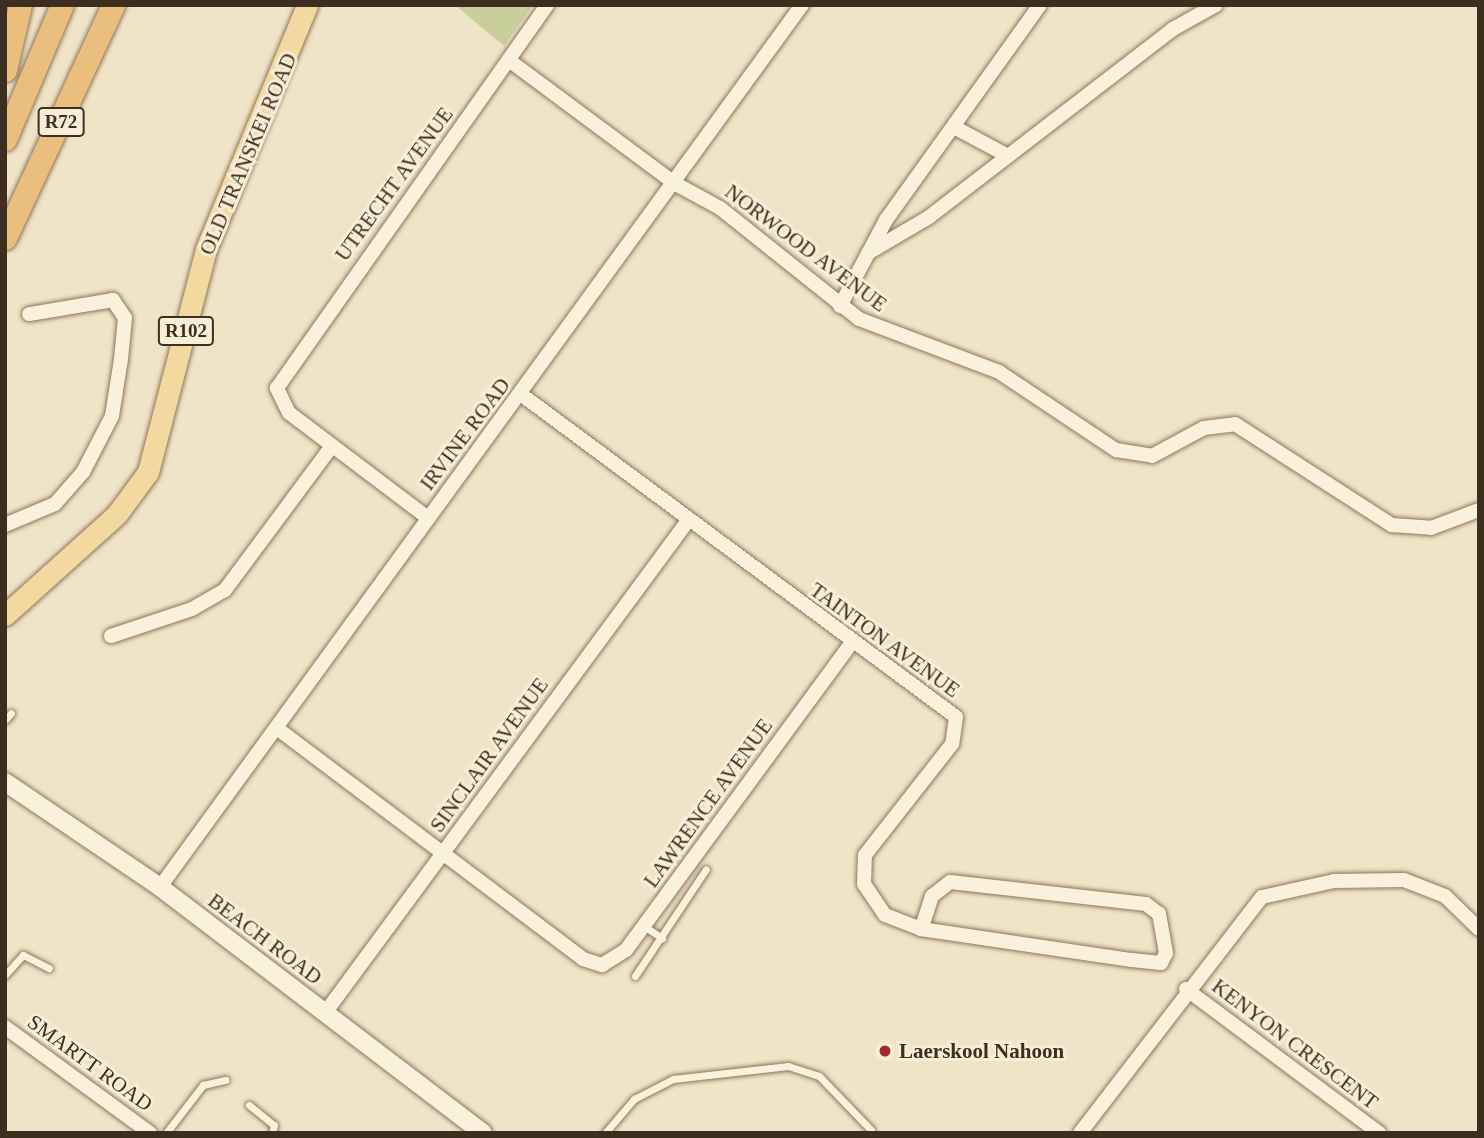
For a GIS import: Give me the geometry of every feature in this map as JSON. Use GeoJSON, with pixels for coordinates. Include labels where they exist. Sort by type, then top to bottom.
{"type":"FeatureCollection","features":[{"type":"Feature","properties":{"kind":"highway"},"geometry":{"type":"LineString","coordinates":[[5,70],[20,5]]}},
{"type":"Feature","properties":{"kind":"highway","name":"R72"},"geometry":{"type":"LineString","coordinates":[[5,139],[62,5]]}},
{"type":"Feature","properties":{"kind":"highway","name":"R72"},"geometry":{"type":"LineString","coordinates":[[5,238],[113,5]]}},
{"type":"Feature","properties":{"kind":"main road","name":"OLD TRANSKEI ROAD"},"geometry":{"type":"LineString","coordinates":[[6,613],[100,531],[148,472],[206,249],[307,5]]}},
{"type":"Feature","properties":{"kind":"street","name":"UTRECHT AVENUE"},"geometry":{"type":"LineString","coordinates":[[332,446],[284,408],[277,388],[547,5]]}},
{"type":"Feature","properties":{"kind":"street","name":"IRVINE ROAD"},"geometry":{"type":"LineString","coordinates":[[160,887],[278,729],[428,518],[522,395],[802,5]]}},
{"type":"Feature","properties":{"kind":"street"},"geometry":{"type":"LineString","coordinates":[[840,306],[868,253],[1040,5]]}},
{"type":"Feature","properties":{"kind":"street"},"geometry":{"type":"LineString","coordinates":[[868,253],[896,240],[1173,29],[1216,5]]}},
{"type":"Feature","properties":{"kind":"street","name":"NORWOOD AVENUE"},"geometry":{"type":"LineString","coordinates":[[510,61],[674,183],[720,208],[840,306],[872,327],[999,372],[1095,435],[1143,457],[1204,428],[1235,424],[1392,525],[1431,528],[1479,510]]}},
{"type":"Feature","properties":{"kind":"street"},"geometry":{"type":"LineString","coordinates":[[954,127],[1008,156]]}},
{"type":"Feature","properties":{"kind":"street"},"geometry":{"type":"LineString","coordinates":[[5,525],[55,504],[83,472],[112,416],[121,359],[125,318],[113,300],[29,314]]}},
{"type":"Feature","properties":{"kind":"street","name":"TAINTON AVENUE"},"geometry":{"type":"LineString","coordinates":[[522,395],[687,522],[957,721],[952,744],[876,836],[863,866],[863,884],[878,909],[921,929],[1161,962],[1163,923],[1146,904],[950,882],[932,896],[921,929]]}},
{"type":"Feature","properties":{"kind":"street"},"geometry":{"type":"LineString","coordinates":[[111,636],[192,609],[225,590],[332,446],[428,518]]}},
{"type":"Feature","properties":{"kind":"street","name":"SINCLAIR AVENUE"},"geometry":{"type":"LineString","coordinates":[[325,1013],[687,522]]}},
{"type":"Feature","properties":{"kind":"street","name":"LAWRENCE AVENUE"},"geometry":{"type":"LineString","coordinates":[[444,853],[583,959],[610,963],[644,926],[852,642]]}},
{"type":"Feature","properties":{"kind":"street"},"geometry":{"type":"LineString","coordinates":[[278,729],[444,853]]}},
{"type":"Feature","properties":{"kind":"street","name":"BEACH ROAD"},"geometry":{"type":"LineString","coordinates":[[9,781],[160,887],[483,1133]]}},
{"type":"Feature","properties":{"kind":"street"},"geometry":{"type":"LineString","coordinates":[[1080,1133],[1249,907],[1285,889],[1334,881],[1413,882],[1445,896],[1479,929]]}},
{"type":"Feature","properties":{"kind":"street","name":"KENYON CRESCENT"},"geometry":{"type":"LineString","coordinates":[[1186,989],[1379,1133]]}},
{"type":"Feature","properties":{"kind":"street","name":"SMARTT ROAD"},"geometry":{"type":"LineString","coordinates":[[5,1027],[149,1133]]}},
{"type":"Feature","properties":{"kind":"lane"},"geometry":{"type":"LineString","coordinates":[[5,720],[11,713]]}},
{"type":"Feature","properties":{"kind":"lane"},"geometry":{"type":"LineString","coordinates":[[635,976],[706,869]]}},
{"type":"Feature","properties":{"kind":"lane"},"geometry":{"type":"LineString","coordinates":[[644,926],[662,938]]}},
{"type":"Feature","properties":{"kind":"lane"},"geometry":{"type":"LineString","coordinates":[[5,975],[23,955],[49,968]]}},
{"type":"Feature","properties":{"kind":"lane"},"geometry":{"type":"LineString","coordinates":[[605,1133],[634,1099],[673,1079],[788,1066],[825,1081],[871,1130]]}},
{"type":"Feature","properties":{"kind":"lane"},"geometry":{"type":"LineString","coordinates":[[166,1133],[203,1085],[225,1080]]}},
{"type":"Feature","properties":{"kind":"lane"},"geometry":{"type":"LineString","coordinates":[[249,1105],[274,1125],[272,1133]]}},
{"type":"Feature","properties":{"kind":"green space"},"geometry":{"type":"Polygon","coordinates":[[[455,5],[533,5],[504,46],[455,5]]]}},
{"type":"Feature","properties":{"kind":"place","name":"Laerskool Nahoon"},"geometry":{"type":"Point","coordinates":[885,1051]}}]}
